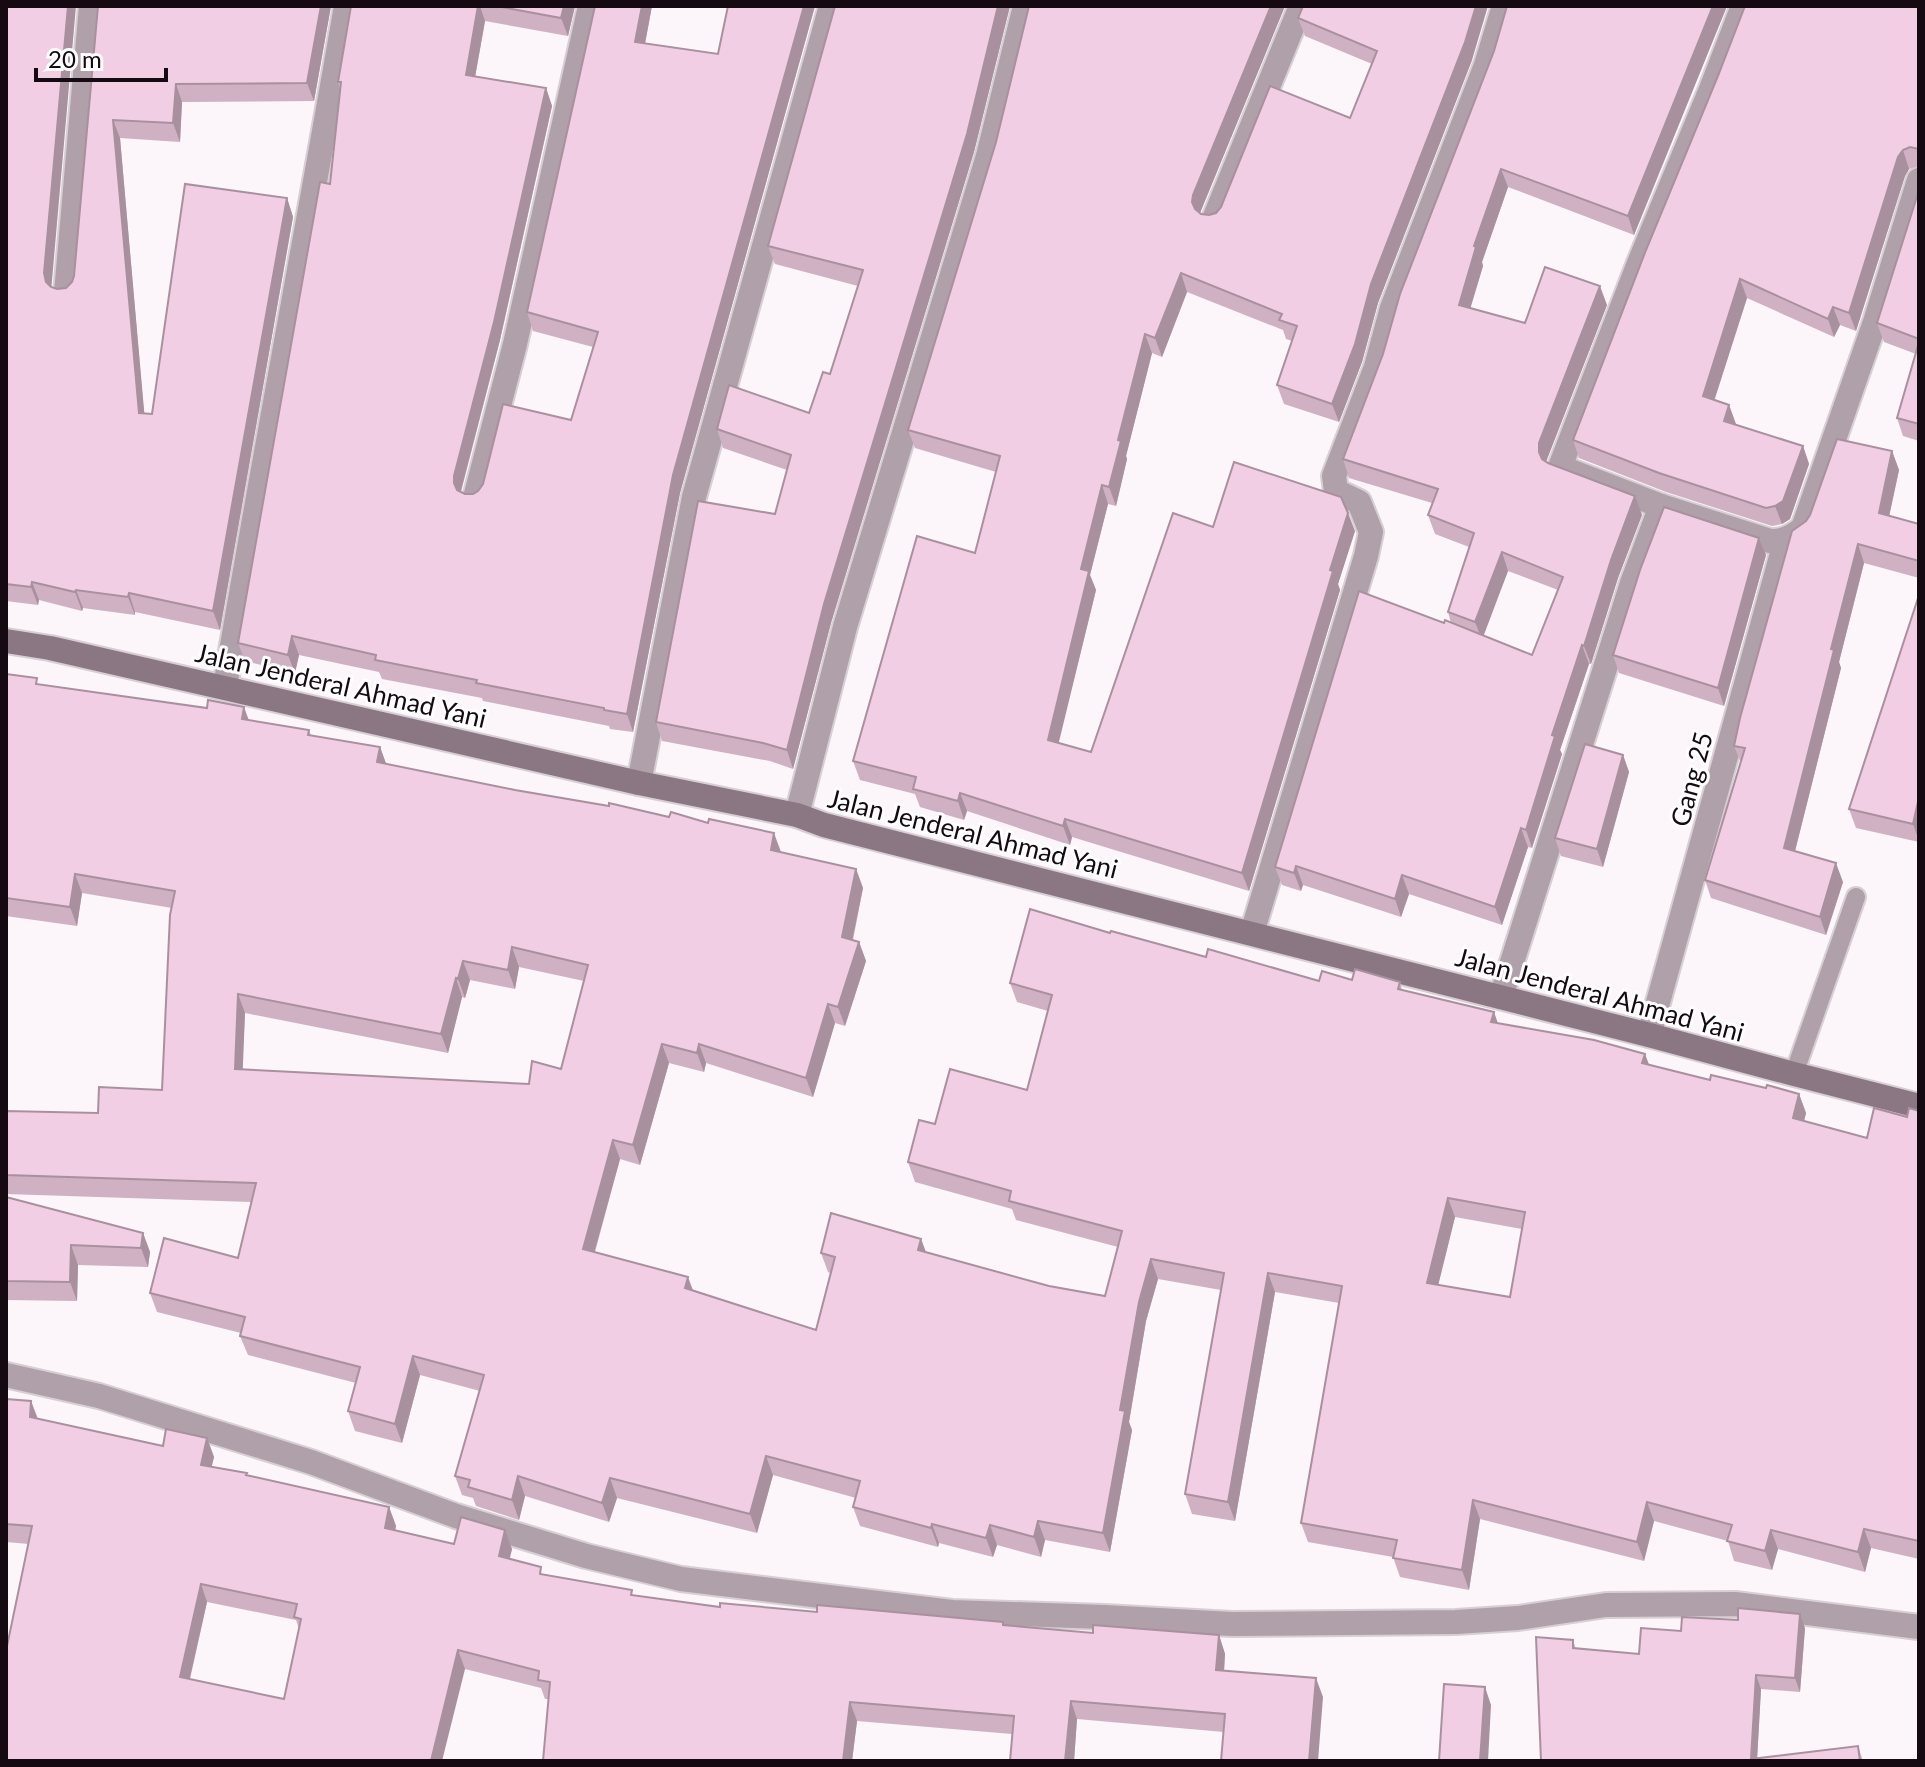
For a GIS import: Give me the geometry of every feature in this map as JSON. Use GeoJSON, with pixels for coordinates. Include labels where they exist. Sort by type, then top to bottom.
{"type":"FeatureCollection","features":[{"type":"Feature","properties":{"kind":"main road","name":"Jalan Jenderal Ahmad Yani"},"geometry":{"type":"LineString","coordinates":[[6,641],[225,687],[639,783],[797,815],[824,825],[1919,1106]]}},
{"type":"Feature","properties":{"kind":"street"},"geometry":{"type":"LineString","coordinates":[[66,293],[91,6]]}},
{"type":"Feature","properties":{"kind":"street"},"geometry":{"type":"LineString","coordinates":[[225,687],[346,6]]}},
{"type":"Feature","properties":{"kind":"street"},"geometry":{"type":"LineString","coordinates":[[475,498],[515,344],[590,6]]}},
{"type":"Feature","properties":{"kind":"street"},"geometry":{"type":"LineString","coordinates":[[639,783],[694,497],[831,6]]}},
{"type":"Feature","properties":{"kind":"street"},"geometry":{"type":"LineString","coordinates":[[797,815],[845,627],[988,156],[1025,6]]}},
{"type":"Feature","properties":{"kind":"street"},"geometry":{"type":"LineString","coordinates":[[1214,219],[1301,6]]}},
{"type":"Feature","properties":{"kind":"street"},"geometry":{"type":"LineString","coordinates":[[1252,933],[1362,571],[1371,532],[1359,502],[1336,491],[1334,476],[1376,367],[1392,308],[1486,65],[1504,6]]}},
{"type":"Feature","properties":{"kind":"street"},"geometry":{"type":"LineString","coordinates":[[1743,6],[1560,467],[1661,506],[1770,541],[1778,542],[1792,537],[1803,528],[1875,322],[1919,180]]}},
{"type":"Feature","properties":{"kind":"street"},"geometry":{"type":"LineString","coordinates":[[1501,997],[1632,583],[1661,506]]}},
{"type":"Feature","properties":{"kind":"street","name":"Gang 25"},"geometry":{"type":"LineString","coordinates":[[1649,1035],[1786,539]]}},
{"type":"Feature","properties":{"kind":"street"},"geometry":{"type":"LineString","coordinates":[[6,1375],[99,1396],[311,1462],[456,1516],[586,1556],[681,1579],[952,1612],[1232,1624],[1456,1622],[1518,1618],[1606,1605],[1735,1604],[1919,1627]]}},
{"type":"Feature","properties":{"kind":"lane"},"geometry":{"type":"LineString","coordinates":[[1794,1074],[1856,897]]}},
{"type":"Feature","properties":{"kind":"building"},"geometry":{"type":"Polygon","coordinates":[[[6,6],[68,6],[44,273],[46,282],[57,289],[66,288],[74,276],[98,6],[321,6],[307,83],[176,84],[173,123],[113,120],[139,413],[152,414],[185,184],[287,198],[213,611],[129,593],[128,597],[75,592],[32,582],[31,587],[6,584],[6,6]]]}},
{"type":"Feature","properties":{"kind":"building"},"geometry":{"type":"Polygon","coordinates":[[[351,6],[478,6],[466,75],[546,88],[494,322],[454,476],[457,490],[473,494],[483,484],[503,404],[571,420],[598,332],[527,312],[595,6],[642,6],[635,42],[718,54],[728,6],[804,6],[673,475],[627,714],[375,660],[376,655],[292,636],[288,655],[238,643],[320,182],[330,184],[341,82],[338,82],[351,6]]]}},
{"type":"Feature","properties":{"kind":"building"},"geometry":{"type":"Polygon","coordinates":[[[496,6],[564,6],[561,18],[496,6]]]}},
{"type":"Feature","properties":{"kind":"building"},"geometry":{"type":"Polygon","coordinates":[[[835,6],[998,6],[967,134],[824,604],[787,750],[656,722],[698,501],[775,514],[791,455],[717,429],[729,385],[809,413],[823,372],[830,374],[863,270],[768,246],[835,6]]]}},
{"type":"Feature","properties":{"kind":"building"},"geometry":{"type":"Polygon","coordinates":[[[1029,6],[1271,6],[1193,195],[1195,209],[1209,215],[1221,207],[1270,86],[1350,118],[1377,51],[1298,18],[1303,6],[1476,6],[1465,42],[1371,284],[1355,344],[1332,404],[1277,385],[1297,326],[1279,320],[1282,314],[1181,273],[1155,338],[1145,334],[1109,487],[1102,485],[1081,569],[1089,571],[1048,740],[1091,752],[1173,513],[1213,527],[1234,462],[1341,497],[1348,513],[1242,873],[1065,819],[1063,826],[960,793],[958,801],[913,789],[916,777],[853,761],[917,536],[975,553],[1000,456],[908,430],[996,142],[1029,6]]]}},
{"type":"Feature","properties":{"kind":"building"},"geometry":{"type":"Polygon","coordinates":[[[1507,6],[1713,6],[1628,216],[1501,169],[1474,246],[1459,305],[1525,323],[1545,267],[1600,286],[1539,443],[1539,452],[1548,463],[1635,496],[1552,735],[1555,736],[1526,830],[1521,828],[1495,907],[1402,875],[1395,899],[1296,866],[1294,873],[1275,867],[1359,591],[1444,623],[1445,620],[1532,655],[1563,577],[1502,552],[1475,622],[1448,612],[1474,533],[1428,515],[1438,489],[1343,459],[1383,354],[1400,294],[1494,51],[1507,6]]]}},
{"type":"Feature","properties":{"kind":"building"},"geometry":{"type":"Polygon","coordinates":[[[1745,6],[1919,6],[1919,149],[1910,147],[1898,157],[1849,313],[1833,307],[1828,319],[1740,279],[1703,396],[1729,405],[1724,421],[1803,446],[1783,501],[1766,508],[1659,473],[1573,440],[1745,6]]]}},
{"type":"Feature","properties":{"kind":"building"},"geometry":{"type":"Polygon","coordinates":[[[1919,190],[1919,339],[1877,323],[1919,190]]]}},
{"type":"Feature","properties":{"kind":"building"},"geometry":{"type":"Polygon","coordinates":[[[1919,342],[1919,424],[1897,418],[1919,342]]]}},
{"type":"Feature","properties":{"kind":"building"},"geometry":{"type":"Polygon","coordinates":[[[1837,439],[1892,451],[1879,513],[1919,524],[1919,561],[1858,544],[1784,848],[1836,863],[1820,917],[1705,880],[1745,748],[1734,746],[1740,718],[1792,531],[1810,515],[1837,439]]]}},
{"type":"Feature","properties":{"kind":"building"},"geometry":{"type":"Polygon","coordinates":[[[1664,507],[1759,538],[1718,688],[1613,655],[1664,507]]]}},
{"type":"Feature","properties":{"kind":"building"},"geometry":{"type":"Polygon","coordinates":[[[1919,595],[1919,797],[1913,824],[1849,809],[1919,595]]]}},
{"type":"Feature","properties":{"kind":"building"},"geometry":{"type":"Polygon","coordinates":[[[6,674],[37,678],[36,684],[207,708],[208,700],[244,707],[242,719],[309,730],[308,735],[380,747],[377,762],[515,790],[609,806],[609,803],[669,817],[671,812],[708,823],[709,819],[774,833],[771,850],[856,869],[842,937],[859,942],[838,1007],[828,1004],[806,1078],[699,1044],[697,1053],[662,1044],[633,1145],[613,1140],[583,1249],[688,1277],[685,1288],[816,1330],[835,1257],[821,1253],[831,1213],[921,1239],[918,1250],[1049,1286],[1105,1296],[1122,1231],[1009,1201],[1011,1191],[908,1162],[919,1120],[935,1124],[950,1069],[1027,1090],[1052,995],[1010,983],[1030,909],[1206,957],[1208,949],[1319,981],[1322,971],[1352,980],[1355,969],[1400,982],[1398,989],[1494,1012],[1491,1022],[1594,1040],[1645,1054],[1642,1063],[1710,1080],[1711,1075],[1799,1094],[1793,1118],[1867,1138],[1874,1108],[1907,1117],[1909,1108],[1919,1111],[1919,1541],[1864,1529],[1858,1552],[1771,1530],[1765,1551],[1727,1541],[1732,1525],[1647,1502],[1637,1542],[1473,1500],[1462,1570],[1393,1558],[1397,1540],[1301,1523],[1342,1286],[1268,1273],[1228,1502],[1185,1494],[1224,1273],[1151,1259],[1139,1302],[1120,1410],[1125,1411],[1103,1533],[1038,1521],[1034,1537],[990,1525],[986,1538],[932,1524],[931,1528],[853,1507],[860,1481],[766,1456],[750,1514],[610,1478],[602,1503],[518,1476],[512,1500],[468,1487],[470,1480],[455,1476],[484,1375],[413,1356],[395,1424],[348,1411],[360,1367],[240,1336],[245,1317],[150,1293],[164,1238],[238,1258],[256,1183],[6,1175],[6,1111],[98,1113],[99,1087],[162,1090],[170,915],[175,891],[75,874],[70,907],[6,898],[6,674]],[[512,947],[508,970],[463,961],[441,1034],[238,994],[235,1069],[529,1084],[532,1061],[561,1069],[588,965],[512,947]],[[1448,1198],[1427,1283],[1510,1297],[1525,1212],[1448,1198]]]}},
{"type":"Feature","properties":{"kind":"building"},"geometry":{"type":"Polygon","coordinates":[[[1585,744],[1623,755],[1597,849],[1555,838],[1585,744]]]}},
{"type":"Feature","properties":{"kind":"building"},"geometry":{"type":"Polygon","coordinates":[[[6,1197],[143,1233],[141,1248],[71,1245],[70,1282],[6,1281],[6,1197]]]}},
{"type":"Feature","properties":{"kind":"building"},"geometry":{"type":"Polygon","coordinates":[[[6,1399],[31,1401],[30,1417],[163,1446],[166,1429],[207,1438],[201,1465],[389,1507],[385,1528],[454,1544],[461,1517],[505,1530],[499,1556],[541,1567],[540,1574],[632,1590],[631,1595],[720,1607],[720,1603],[817,1612],[817,1605],[1093,1633],[1093,1625],[1219,1635],[1216,1670],[1316,1678],[1309,1761],[1221,1761],[1225,1714],[1071,1701],[1065,1761],[1010,1761],[1014,1716],[850,1702],[843,1761],[543,1761],[550,1682],[538,1680],[539,1671],[458,1650],[431,1761],[6,1761],[6,1651],[32,1526],[6,1524],[6,1399]],[[201,1584],[180,1677],[284,1699],[301,1619],[294,1617],[297,1604],[201,1584]]]}},
{"type":"Feature","properties":{"kind":"building"},"geometry":{"type":"Polygon","coordinates":[[[1738,1608],[1800,1614],[1795,1678],[1756,1675],[1751,1759],[1858,1746],[1860,1761],[1541,1761],[1536,1637],[1573,1640],[1573,1648],[1639,1654],[1641,1628],[1681,1631],[1682,1617],[1738,1620],[1738,1608]]]}},
{"type":"Feature","properties":{"kind":"building"},"geometry":{"type":"Polygon","coordinates":[[[1444,1684],[1485,1687],[1480,1761],[1439,1761],[1444,1684]]]}}]}
